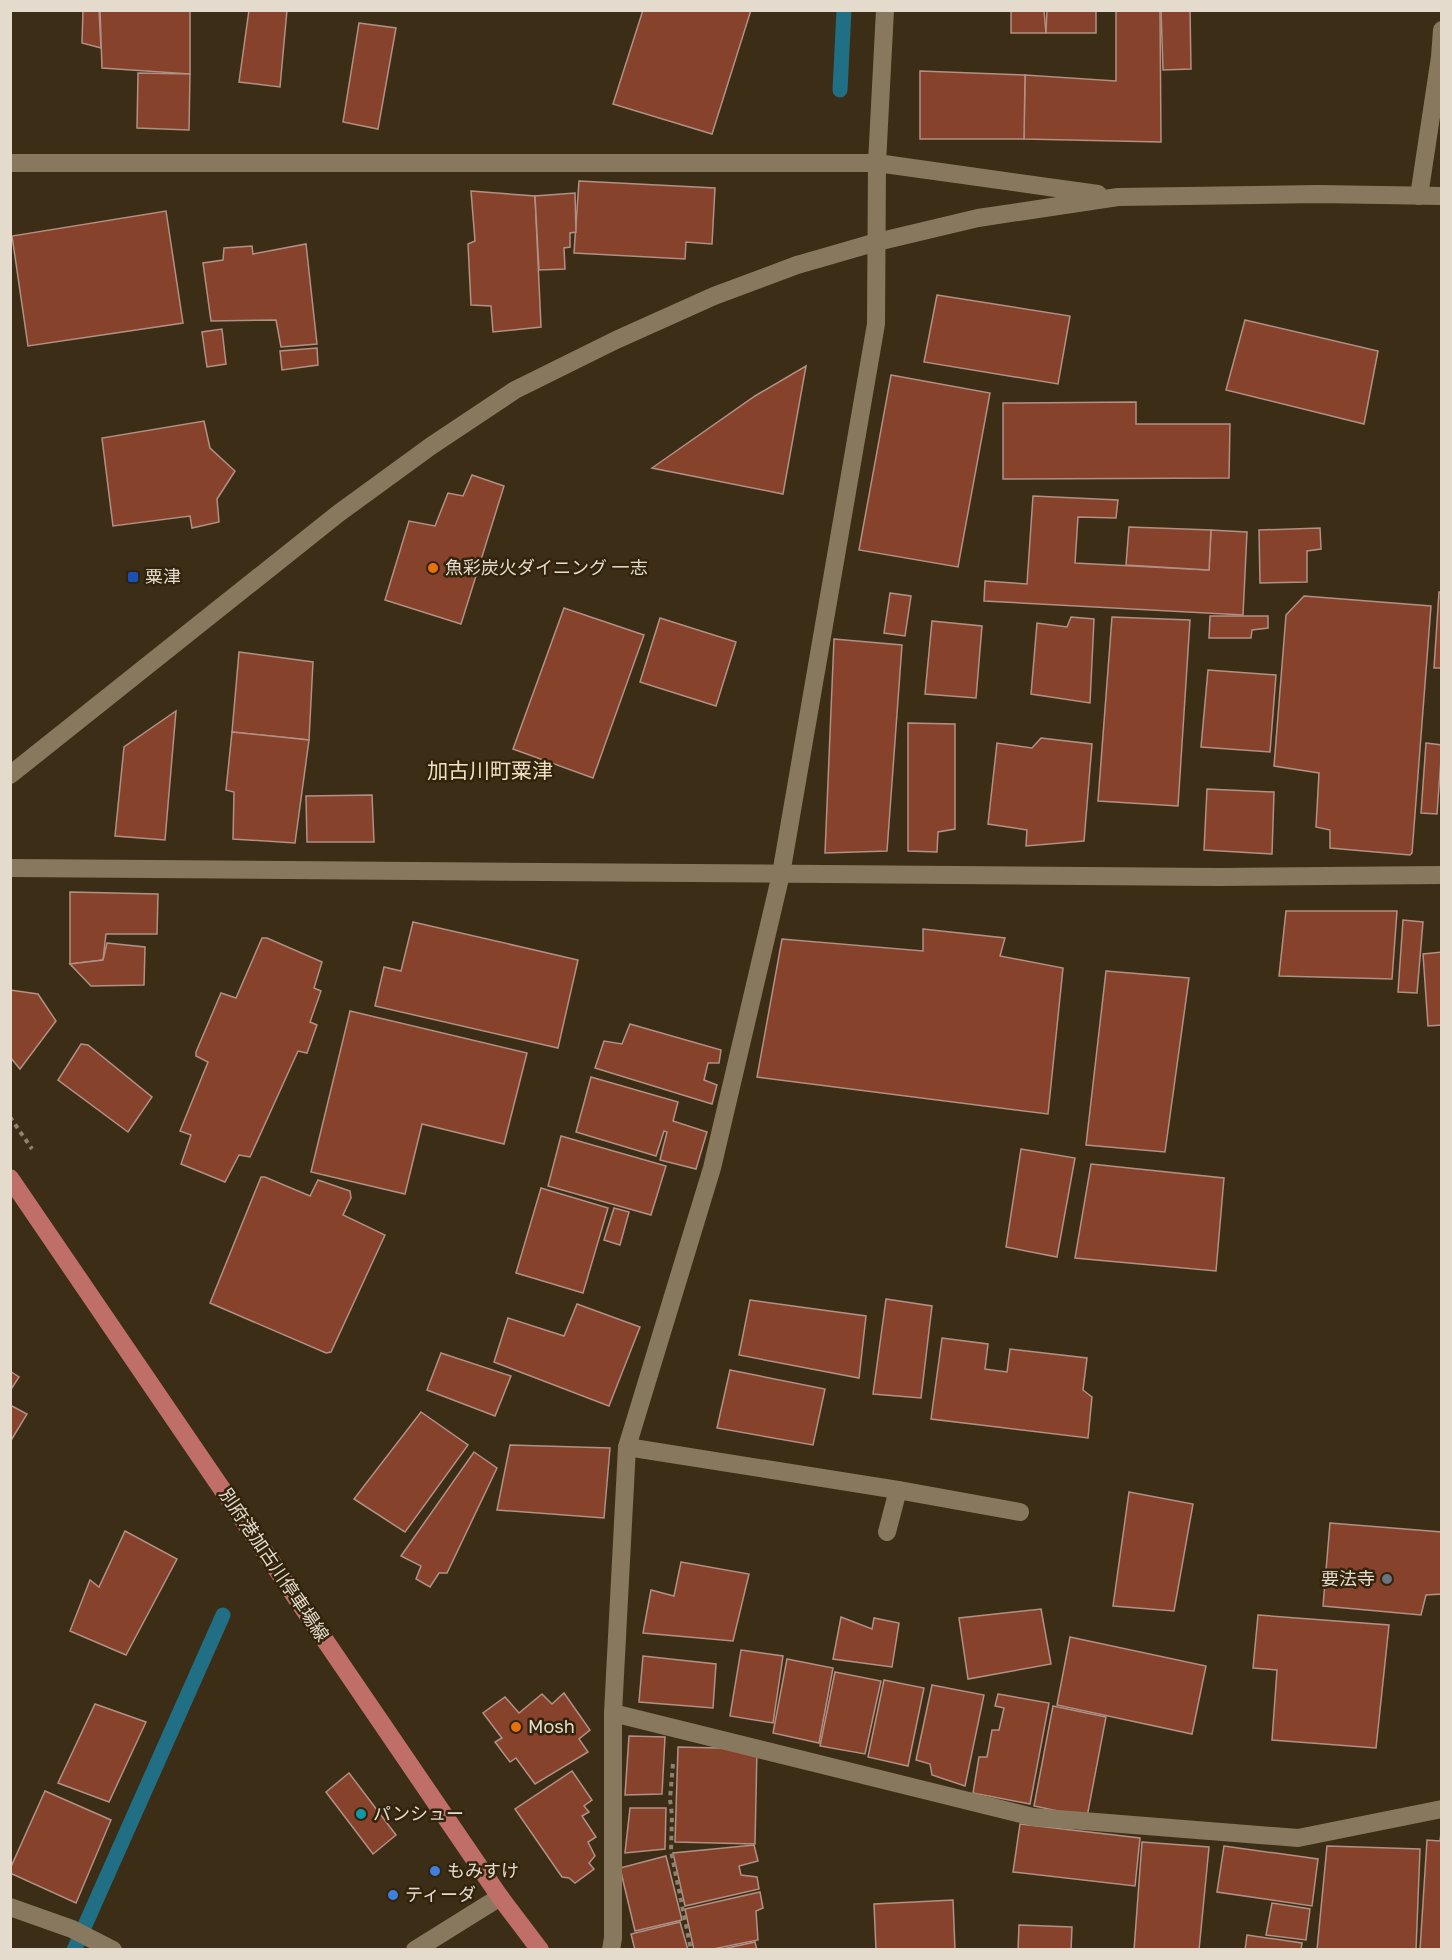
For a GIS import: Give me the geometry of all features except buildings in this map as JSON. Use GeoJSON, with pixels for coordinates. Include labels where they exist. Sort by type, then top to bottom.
{"type":"FeatureCollection","features":[{"type":"Feature","properties":{"kind":"main road","name":"別府港加古川停車場線"},"geometry":{"type":"LineString","coordinates":[[10,1178],[500,1897],[540,1950]]}},
{"type":"Feature","properties":{"kind":"street"},"geometry":{"type":"LineString","coordinates":[[611,1950],[613,1938],[613,1713],[627,1447],[712,1168],[781,874],[876,324],[877,163],[885,10]]}},
{"type":"Feature","properties":{"kind":"street"},"geometry":{"type":"LineString","coordinates":[[1419,196],[1442,30]]}},
{"type":"Feature","properties":{"kind":"street"},"geometry":{"type":"LineString","coordinates":[[10,163],[877,163],[1118,197]]}},
{"type":"Feature","properties":{"kind":"street"},"geometry":{"type":"LineString","coordinates":[[10,775],[339,513],[431,446],[515,390],[616,340],[714,296],[797,265],[877,242],[978,218],[1118,197],[1319,194],[1442,196]]}},
{"type":"Feature","properties":{"kind":"street"},"geometry":{"type":"LineString","coordinates":[[10,868],[1218,877],[1442,875]]}},
{"type":"Feature","properties":{"kind":"street"},"geometry":{"type":"LineString","coordinates":[[627,1447],[1020,1512]]}},
{"type":"Feature","properties":{"kind":"street"},"geometry":{"type":"LineString","coordinates":[[887,1532],[898,1490]]}},
{"type":"Feature","properties":{"kind":"street"},"geometry":{"type":"LineString","coordinates":[[613,1713],[1033,1816],[1298,1838],[1442,1809]]}},
{"type":"Feature","properties":{"kind":"street"},"geometry":{"type":"LineString","coordinates":[[415,1950],[500,1897]]}},
{"type":"Feature","properties":{"kind":"street"},"geometry":{"type":"LineString","coordinates":[[10,1907],[72,1929],[106,1946]]}},
{"type":"Feature","properties":{"kind":"path"},"geometry":{"type":"LineString","coordinates":[[675,1730],[670,1798],[672,1816],[670,1851],[691,1950]]}},
{"type":"Feature","properties":{"kind":"waterway"},"geometry":{"type":"LineString","coordinates":[[840,90],[844,10]]}},
{"type":"Feature","properties":{"kind":"waterway"},"geometry":{"type":"LineString","coordinates":[[74,1950],[223,1615]]}},
{"type":"Feature","properties":{"kind":"place","name":"魚彩炭火ダイニング 一志"},"geometry":{"type":"Point","coordinates":[433,568]}},
{"type":"Feature","properties":{"kind":"place","name":"粟津"},"geometry":{"type":"Point","coordinates":[133,577]}},
{"type":"Feature","properties":{"kind":"place","name":"要法寺"},"geometry":{"type":"Point","coordinates":[1387,1579]}},
{"type":"Feature","properties":{"kind":"place","name":"Mosh"},"geometry":{"type":"Point","coordinates":[516,1727]}},
{"type":"Feature","properties":{"kind":"place","name":"パンシュー"},"geometry":{"type":"Point","coordinates":[361,1814]}},
{"type":"Feature","properties":{"kind":"place","name":"もみすけ"},"geometry":{"type":"Point","coordinates":[435,1871]}},
{"type":"Feature","properties":{"kind":"place","name":"ティーダ"},"geometry":{"type":"Point","coordinates":[393,1895]}},
{"type":"Feature","properties":{"kind":"district","name":"加古川町粟津"},"geometry":{"type":"Point","coordinates":[490,771]}}]}
